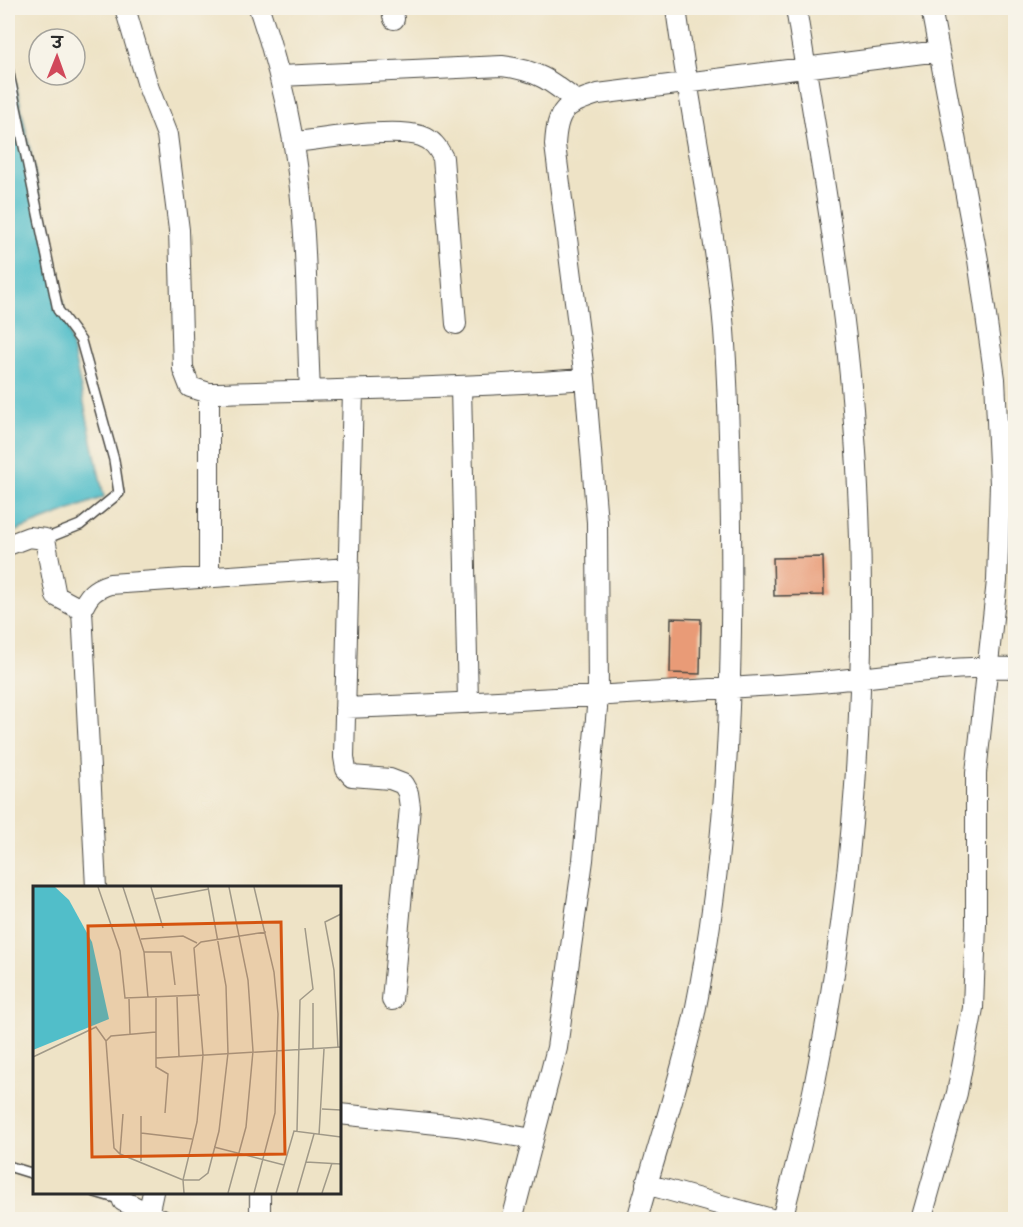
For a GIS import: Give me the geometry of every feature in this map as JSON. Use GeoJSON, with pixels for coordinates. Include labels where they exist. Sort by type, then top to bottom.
{"type":"FeatureCollection","features":[{"type":"Feature","properties":{"kind":"street"},"geometry":{"type":"LineString","coordinates":[[125,8],[149,89],[167,135],[179,230],[183,369],[190,387],[209,393],[310,391],[462,387],[585,379]]}},
{"type":"Feature","properties":{"kind":"street"},"geometry":{"type":"LineString","coordinates":[[260,8],[280,76],[294,142],[302,217],[310,391]]}},
{"type":"Feature","properties":{"kind":"street"},"geometry":{"type":"LineString","coordinates":[[637,1220],[684,1058],[709,934],[731,688],[729,436],[724,330],[714,250],[676,8]]}},
{"type":"Feature","properties":{"kind":"street"},"geometry":{"type":"LineString","coordinates":[[782,1220],[815,1083],[838,945],[851,827],[860,680],[859,560],[853,411],[842,300],[796,8]]}},
{"type":"Feature","properties":{"kind":"street"},"geometry":{"type":"LineString","coordinates":[[921,1220],[957,1093],[973,1008],[976,924],[976,773],[997,581],[1000,484],[995,379],[978,260],[931,8]]}},
{"type":"Feature","properties":{"kind":"street"},"geometry":{"type":"LineString","coordinates":[[512,1220],[557,1048],[571,960],[598,697],[597,522],[585,379],[555,145],[556,126],[562,111],[576,101],[598,94],[939,51]]}},
{"type":"Feature","properties":{"kind":"street"},"geometry":{"type":"LineString","coordinates":[[280,76],[502,66],[530,69],[550,80],[576,101]]}},
{"type":"Feature","properties":{"kind":"street"},"geometry":{"type":"LineString","coordinates":[[294,142],[400,133],[421,136],[437,145],[443,158],[456,324]]}},
{"type":"Feature","properties":{"kind":"street"},"geometry":{"type":"LineString","coordinates":[[462,387],[468,703]]}},
{"type":"Feature","properties":{"kind":"street"},"geometry":{"type":"LineString","coordinates":[[353,390],[345,708],[346,769],[352,776],[390,779],[403,784],[408,793],[410,807],[392,1000]]}},
{"type":"Feature","properties":{"kind":"street"},"geometry":{"type":"LineString","coordinates":[[209,393],[209,577]]}},
{"type":"Feature","properties":{"kind":"street"},"geometry":{"type":"LineString","coordinates":[[8,545],[29,537],[45,539],[56,596],[82,610]]}},
{"type":"Feature","properties":{"kind":"street"},"geometry":{"type":"LineString","coordinates":[[96,886],[82,610],[88,597],[97,588],[110,584],[349,568]]}},
{"type":"Feature","properties":{"kind":"street"},"geometry":{"type":"LineString","coordinates":[[345,708],[598,697],[860,680],[988,667],[1016,668]]}},
{"type":"Feature","properties":{"kind":"street"},"geometry":{"type":"LineString","coordinates":[[340,1114],[457,1126],[533,1139]]}},
{"type":"Feature","properties":{"kind":"street"},"geometry":{"type":"LineString","coordinates":[[646,1184],[775,1220]]}},
{"type":"Feature","properties":{"kind":"street"},"geometry":{"type":"LineString","coordinates":[[153,1194],[155,1217]]}},
{"type":"Feature","properties":{"kind":"street"},"geometry":{"type":"LineString","coordinates":[[260,1194],[260,1220]]}},
{"type":"Feature","properties":{"kind":"street"},"geometry":{"type":"LineString","coordinates":[[121,1197],[155,1217]]}},
{"type":"Feature","properties":{"kind":"lane"},"geometry":{"type":"LineString","coordinates":[[8,69],[57,310],[81,341],[114,460],[119,493],[80,525],[45,539]]}},
{"type":"Feature","properties":{"kind":"lane"},"geometry":{"type":"LineString","coordinates":[[8,1166],[33,1174]]}},
{"type":"Feature","properties":{"kind":"lane"},"geometry":{"type":"LineString","coordinates":[[105,1194],[121,1197]]}},
{"type":"Feature","properties":{"kind":"water"},"geometry":{"type":"Polygon","coordinates":[[[8,68],[16,84],[104,497],[8,534],[8,68]]]}},
{"type":"Feature","properties":{"kind":"building"},"geometry":{"type":"Polygon","coordinates":[[[823,557],[824,595],[774,596],[773,558],[823,557]]]}},
{"type":"Feature","properties":{"kind":"building"},"geometry":{"type":"Polygon","coordinates":[[[671,618],[701,619],[700,674],[670,673],[671,618]]]}}]}
